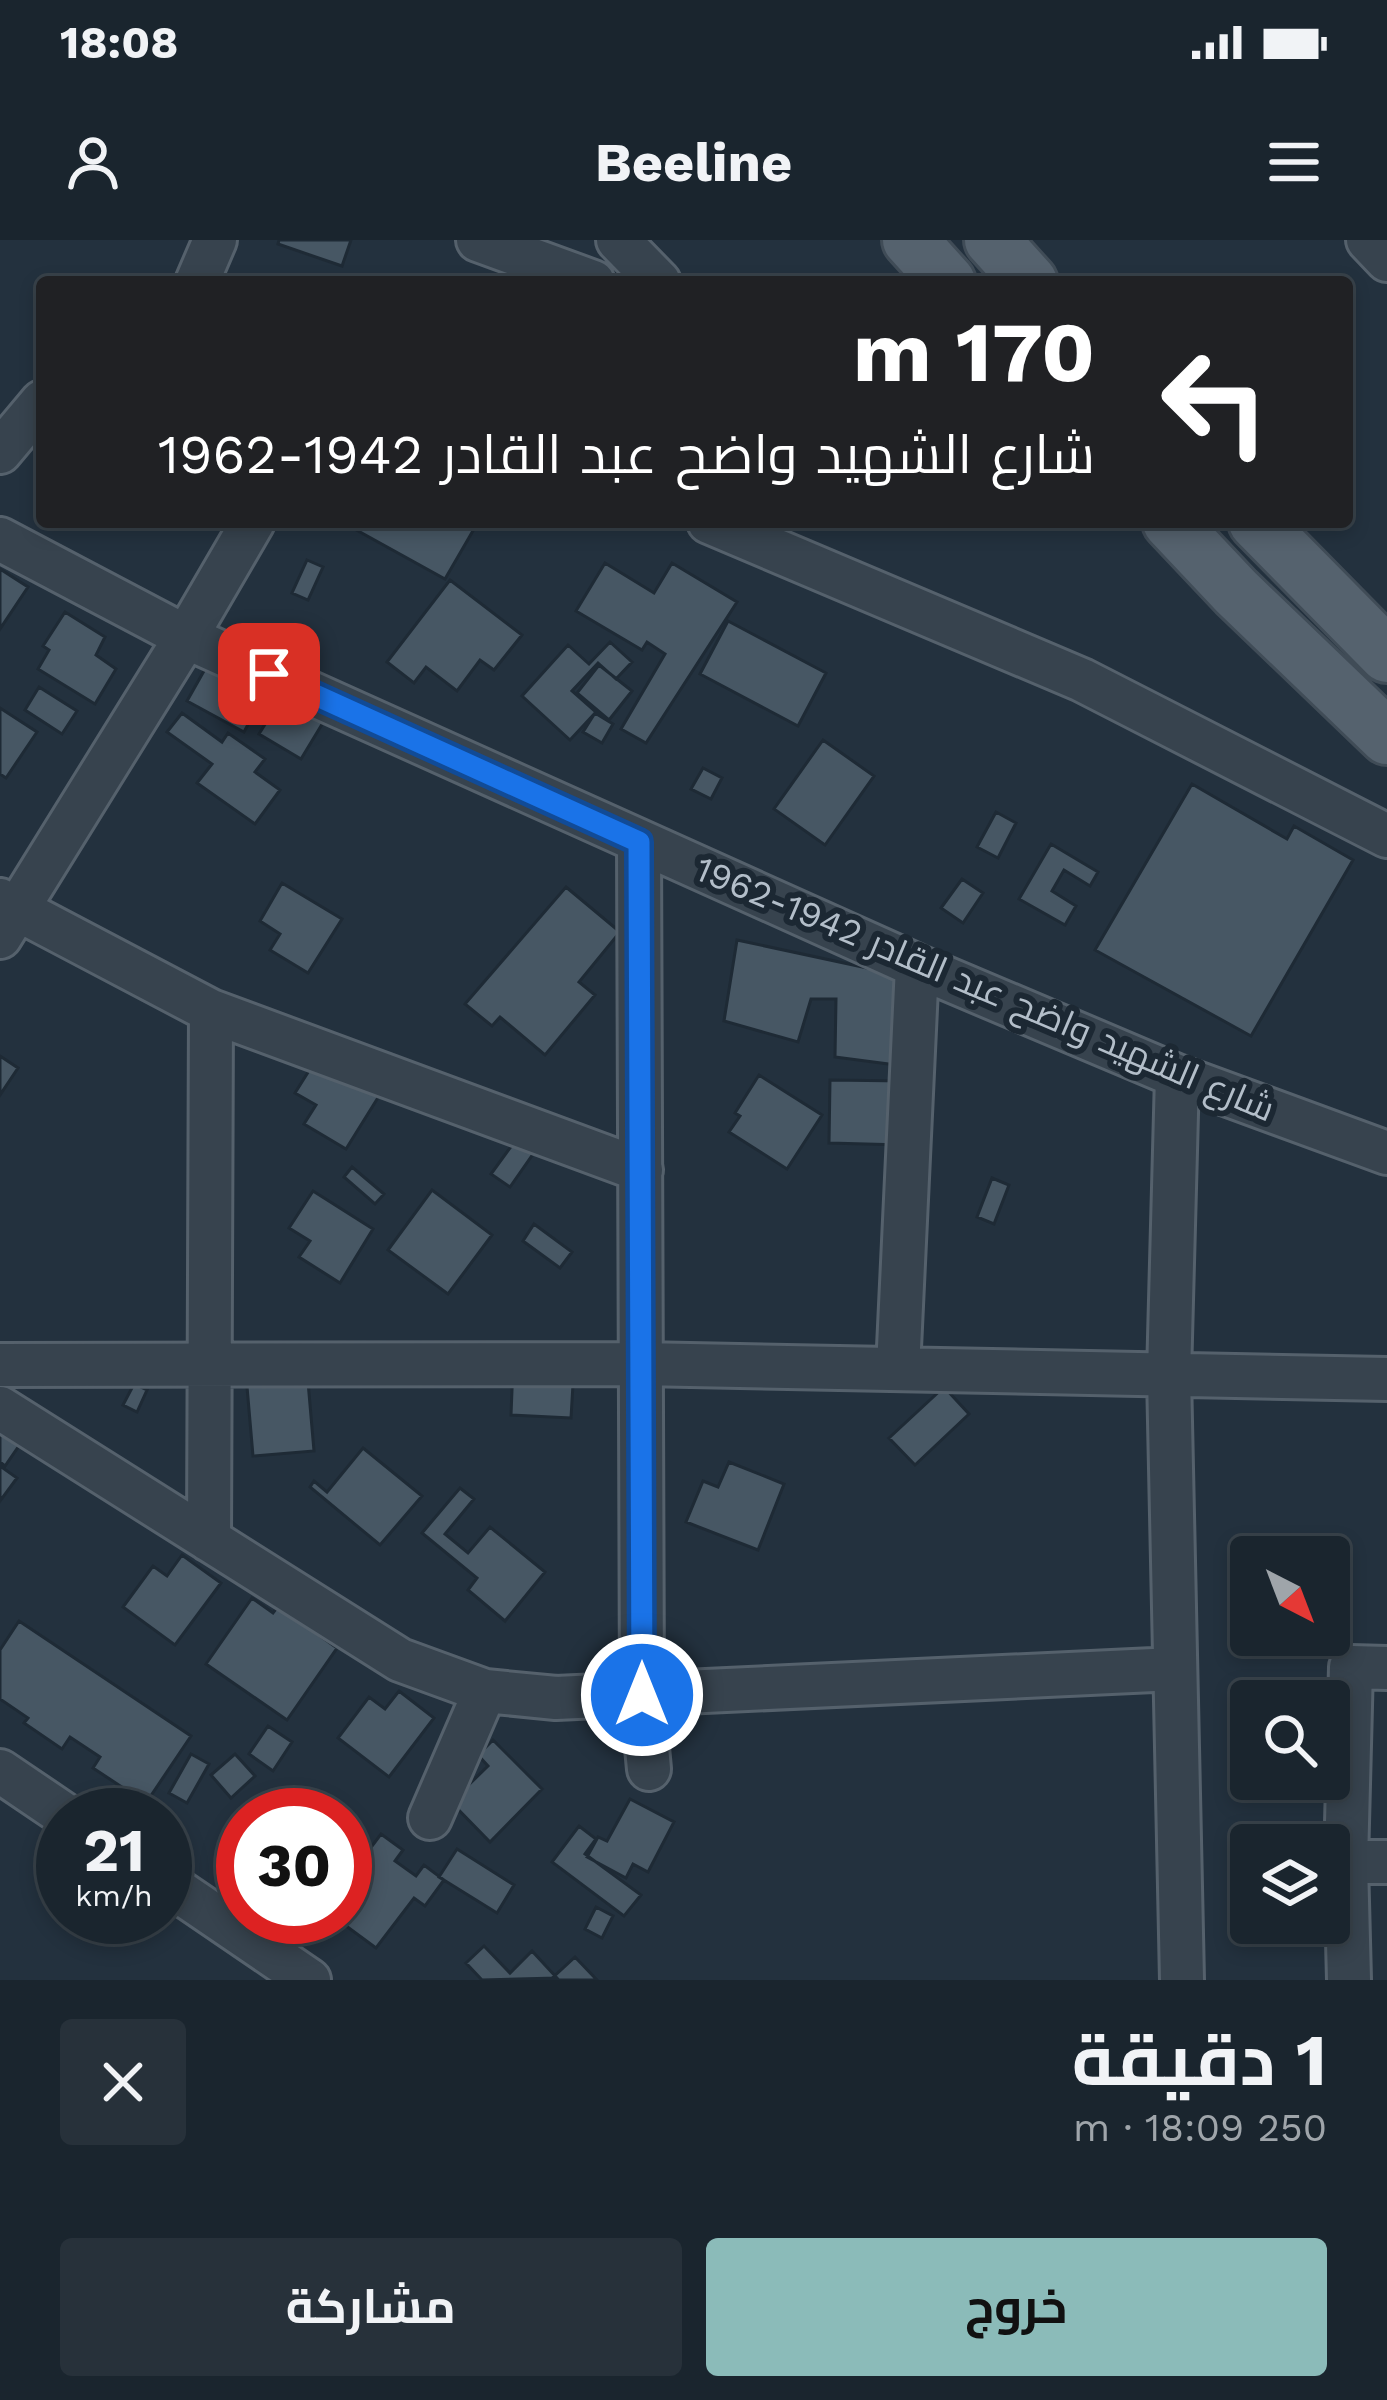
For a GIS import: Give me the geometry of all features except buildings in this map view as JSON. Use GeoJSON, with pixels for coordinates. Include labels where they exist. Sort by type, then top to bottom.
{"type":"FeatureCollection","features":[{"type":"Feature","properties":{"kind":"main road"},"geometry":{"type":"LineString","coordinates":[[910,240],[943,276]]}},
{"type":"Feature","properties":{"kind":"main road"},"geometry":{"type":"LineString","coordinates":[[992,240],[1025,276]]}},
{"type":"Feature","properties":{"kind":"main road"},"geometry":{"type":"LineString","coordinates":[[1176,528],[1387,737]]}},
{"type":"Feature","properties":{"kind":"main road"},"geometry":{"type":"LineString","coordinates":[[1262,528],[1387,655]]}},
{"type":"Feature","properties":{"kind":"street"},"geometry":{"type":"LineString","coordinates":[[199,276],[214,240]]}},
{"type":"Feature","properties":{"kind":"street"},"geometry":{"type":"LineString","coordinates":[[478,240],[577,276]]}},
{"type":"Feature","properties":{"kind":"street"},"geometry":{"type":"LineString","coordinates":[[618,240],[653,276]]}},
{"type":"Feature","properties":{"kind":"street"},"geometry":{"type":"LineString","coordinates":[[1368,240],[1387,260]]}},
{"type":"Feature","properties":{"kind":"street"},"geometry":{"type":"LineString","coordinates":[[0,452],[36,409]]}},
{"type":"Feature","properties":{"kind":"street"},"geometry":{"type":"LineString","coordinates":[[250,528],[186,637],[5,916],[211,1011],[641,1170]]}},
{"type":"Feature","properties":{"kind":"street"},"geometry":{"type":"LineString","coordinates":[[723,528],[1082,680],[1387,836]]}},
{"type":"Feature","properties":{"kind":"street","name":"شارع الشهيد واضح عبد القادر 1942-1962"},"geometry":{"type":"LineString","coordinates":[[0,539],[186,637],[916,966],[1178,1076],[1387,1154]]}},
{"type":"Feature","properties":{"kind":"street"},"geometry":{"type":"LineString","coordinates":[[639,842],[642,1695],[650,1768]]}},
{"type":"Feature","properties":{"kind":"street"},"geometry":{"type":"LineString","coordinates":[[898,1370],[916,966]]}},
{"type":"Feature","properties":{"kind":"street"},"geometry":{"type":"LineString","coordinates":[[209,1540],[211,1011]]}},
{"type":"Feature","properties":{"kind":"street"},"geometry":{"type":"LineString","coordinates":[[1178,1076],[1169,1375],[1182,1980]]}},
{"type":"Feature","properties":{"kind":"street"},"geometry":{"type":"LineString","coordinates":[[0,1365],[641,1364],[1387,1379]]}},
{"type":"Feature","properties":{"kind":"street"},"geometry":{"type":"LineString","coordinates":[[0,1408],[400,1660],[485,1691],[556,1698],[1175,1669]]}},
{"type":"Feature","properties":{"kind":"street"},"geometry":{"type":"LineString","coordinates":[[1348,1980],[1367,1862],[1351,1667],[1387,1668]]}},
{"type":"Feature","properties":{"kind":"street"},"geometry":{"type":"LineString","coordinates":[[430,1818],[485,1691]]}},
{"type":"Feature","properties":{"kind":"street"},"geometry":{"type":"LineString","coordinates":[[0,1771],[36,1795]]}},
{"type":"Feature","properties":{"kind":"street"},"geometry":{"type":"LineString","coordinates":[[192,1900],[309,1980]]}},
{"type":"Feature","properties":{"kind":"route"},"geometry":{"type":"LineString","coordinates":[[269,674],[639,842],[642,1695]]}}]}
